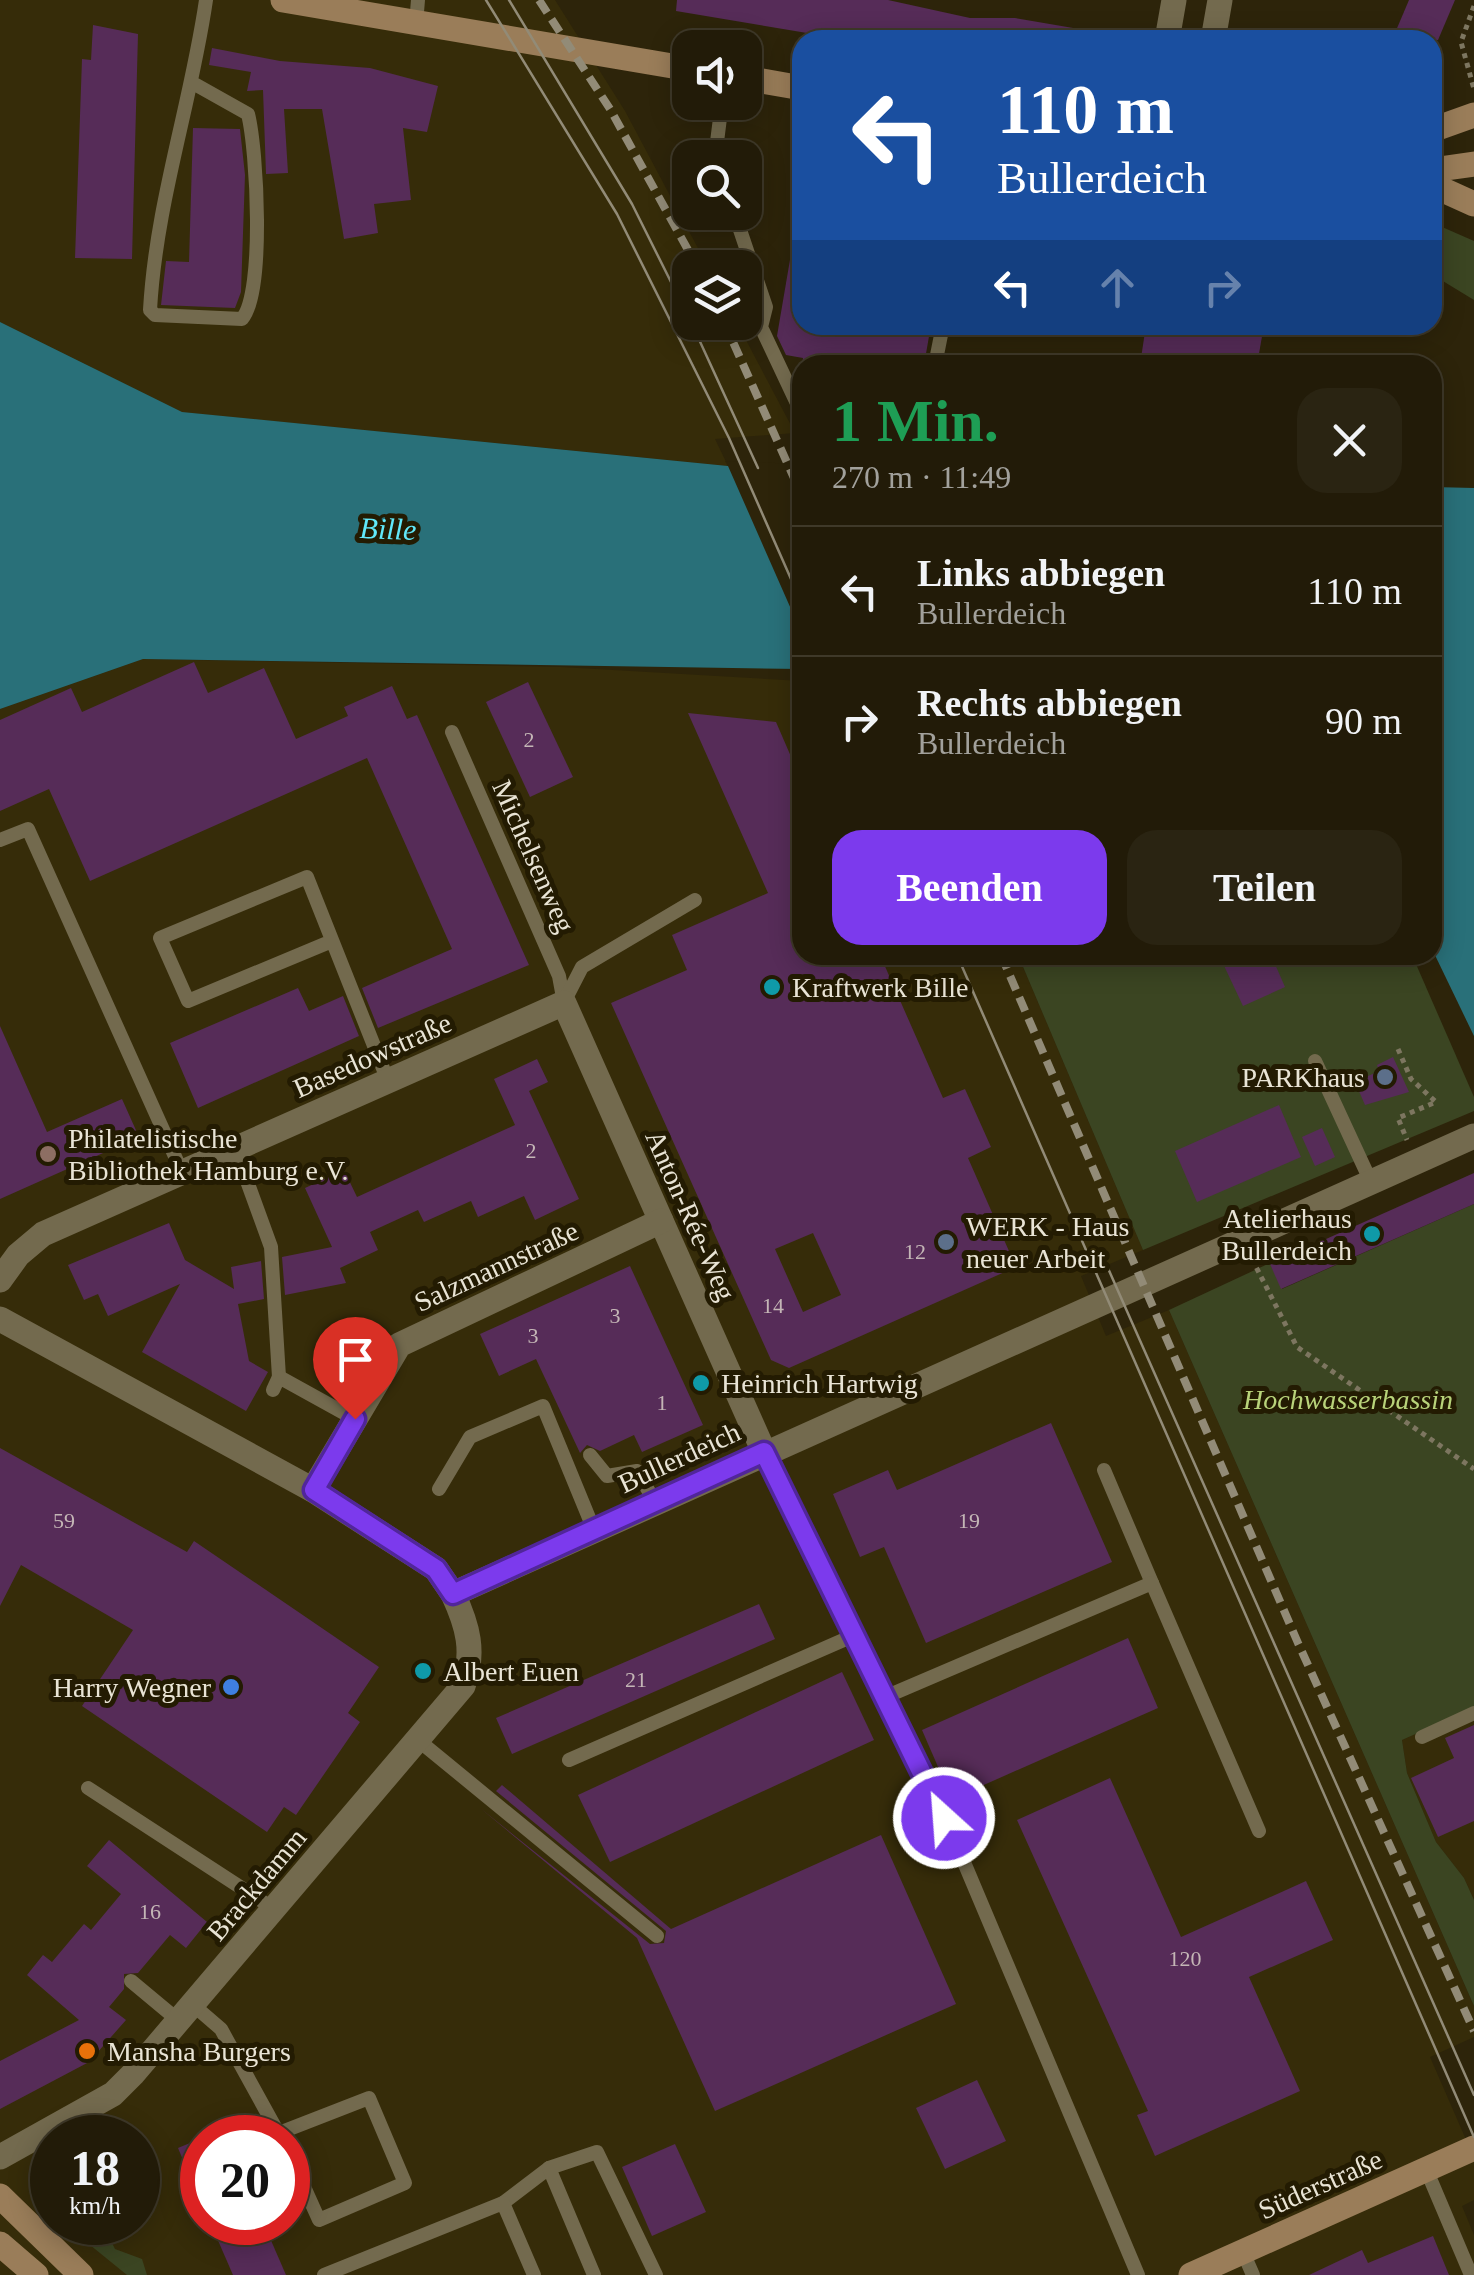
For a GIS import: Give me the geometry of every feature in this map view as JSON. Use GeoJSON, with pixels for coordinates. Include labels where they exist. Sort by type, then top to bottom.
{"type":"FeatureCollection","features":[{"type":"Feature","properties":{"kind":"main road"},"geometry":{"type":"LineString","coordinates":[[283,0],[417,12],[672,65]]}},
{"type":"Feature","properties":{"kind":"main road"},"geometry":{"type":"LineString","coordinates":[[762,81],[792,86]]}},
{"type":"Feature","properties":{"kind":"main road"},"geometry":{"type":"LineString","coordinates":[[1442,126],[1474,115]]}},
{"type":"Feature","properties":{"kind":"main road"},"geometry":{"type":"LineString","coordinates":[[1442,169],[1474,164]]}},
{"type":"Feature","properties":{"kind":"main road"},"geometry":{"type":"LineString","coordinates":[[1442,189],[1474,204]]}},
{"type":"Feature","properties":{"kind":"main road","name":"Süderstraße"},"geometry":{"type":"LineString","coordinates":[[1192,2275],[1248,2263],[1474,2148]]}},
{"type":"Feature","properties":{"kind":"main road"},"geometry":{"type":"LineString","coordinates":[[0,2196],[81,2275]]}},
{"type":"Feature","properties":{"kind":"main road"},"geometry":{"type":"LineString","coordinates":[[0,2244],[36,2275]]}},
{"type":"Feature","properties":{"kind":"street"},"geometry":{"type":"LineString","coordinates":[[1169,30],[1174,0]]}},
{"type":"Feature","properties":{"kind":"street"},"geometry":{"type":"LineString","coordinates":[[1215,30],[1220,0]]}},
{"type":"Feature","properties":{"kind":"street","name":"Basedowstraße"},"geometry":{"type":"LineString","coordinates":[[4,1263],[43,1234],[564,1003]]}},
{"type":"Feature","properties":{"kind":"street","name":"Anton-Rée-Weg"},"geometry":{"type":"LineString","coordinates":[[564,1003],[764,1452]]}},
{"type":"Feature","properties":{"kind":"street","name":"Bullerdeich"},"geometry":{"type":"LineString","coordinates":[[453,1594],[1474,1136]]}},
{"type":"Feature","properties":{"kind":"street","name":"Salzmannstraße"},"geometry":{"type":"LineString","coordinates":[[314,1490],[399,1345],[661,1221]]}},
{"type":"Feature","properties":{"kind":"street"},"geometry":{"type":"LineString","coordinates":[[0,1319],[314,1490],[436,1569],[453,1594]]}},
{"type":"Feature","properties":{"kind":"street","name":"Brackdamm"},"geometry":{"type":"LineString","coordinates":[[0,2157],[113,2094],[464,1686],[469,1670],[466,1621],[453,1594]]}},
{"type":"Feature","properties":{"kind":"lane"},"geometry":{"type":"LineString","coordinates":[[191,82],[248,114],[253,134],[257,190],[253,295],[242,319],[155,316],[150,310],[166,188],[206,0]]}},
{"type":"Feature","properties":{"kind":"lane"},"geometry":{"type":"LineString","coordinates":[[740,230],[766,308],[761,327],[792,393]]}},
{"type":"Feature","properties":{"kind":"lane","name":"Michelsenweg"},"geometry":{"type":"LineString","coordinates":[[452,732],[559,976],[564,1003]]}},
{"type":"Feature","properties":{"kind":"lane"},"geometry":{"type":"LineString","coordinates":[[0,840],[28,830],[182,1172]]}},
{"type":"Feature","properties":{"kind":"lane"},"geometry":{"type":"LineString","coordinates":[[332,941],[188,1001],[160,938],[307,878],[388,1081]]}},
{"type":"Feature","properties":{"kind":"lane"},"geometry":{"type":"LineString","coordinates":[[564,1003],[582,967],[694,900]]}},
{"type":"Feature","properties":{"kind":"lane"},"geometry":{"type":"LineString","coordinates":[[1315,1061],[1371,1182]]}},
{"type":"Feature","properties":{"kind":"lane"},"geometry":{"type":"LineString","coordinates":[[234,1148],[271,1247],[276,1383],[355,1419]]}},
{"type":"Feature","properties":{"kind":"lane"},"geometry":{"type":"LineString","coordinates":[[439,1489],[470,1438],[543,1406],[594,1530]]}},
{"type":"Feature","properties":{"kind":"lane"},"geometry":{"type":"LineString","coordinates":[[764,1452],[958,1848],[1138,2275]]}},
{"type":"Feature","properties":{"kind":"lane"},"geometry":{"type":"LineString","coordinates":[[590,1455],[607,1476],[638,1471],[655,1502]]}},
{"type":"Feature","properties":{"kind":"lane"},"geometry":{"type":"LineString","coordinates":[[1104,1470],[1259,1831]]}},
{"type":"Feature","properties":{"kind":"lane"},"geometry":{"type":"LineString","coordinates":[[885,1698],[1152,1582]]}},
{"type":"Feature","properties":{"kind":"lane"},"geometry":{"type":"LineString","coordinates":[[570,1760],[855,1635]]}},
{"type":"Feature","properties":{"kind":"lane"},"geometry":{"type":"LineString","coordinates":[[1422,1737],[1474,1714]]}},
{"type":"Feature","properties":{"kind":"lane"},"geometry":{"type":"LineString","coordinates":[[418,1740],[657,1936]]}},
{"type":"Feature","properties":{"kind":"lane"},"geometry":{"type":"LineString","coordinates":[[88,1788],[274,1909]]}},
{"type":"Feature","properties":{"kind":"lane"},"geometry":{"type":"LineString","coordinates":[[131,1981],[221,2028],[269,2115]]}},
{"type":"Feature","properties":{"kind":"lane"},"geometry":{"type":"LineString","coordinates":[[310,2123],[370,2098],[404,2183],[319,2220],[310,2200]]}},
{"type":"Feature","properties":{"kind":"lane"},"geometry":{"type":"LineString","coordinates":[[326,2274],[503,2203],[550,2168],[597,2152],[656,2275]]}},
{"type":"Feature","properties":{"kind":"lane"},"geometry":{"type":"LineString","coordinates":[[550,2168],[594,2275]]}},
{"type":"Feature","properties":{"kind":"lane"},"geometry":{"type":"LineString","coordinates":[[1426,2170],[1471,2275]]}},
{"type":"Feature","properties":{"kind":"lane"},"geometry":{"type":"LineString","coordinates":[[503,2203],[534,2275]]}},
{"type":"Feature","properties":{"kind":"path"},"geometry":{"type":"LineString","coordinates":[[1474,6],[1460,42],[1472,68],[1474,90]]}},
{"type":"Feature","properties":{"kind":"path"},"geometry":{"type":"LineString","coordinates":[[1398,1049],[1411,1079],[1436,1102],[1398,1118],[1416,1162]]}},
{"type":"Feature","properties":{"kind":"path"},"geometry":{"type":"LineString","coordinates":[[1242,1239],[1297,1346],[1474,1469]]}},
{"type":"Feature","properties":{"kind":"shaded area"},"geometry":{"type":"Polygon","coordinates":[[[0,0],[555,0],[625,111],[672,199],[672,230],[688,230],[699,250],[672,250],[672,340],[746,340],[792,433],[715,439],[728,466],[181,412],[0,322],[0,0]]]}},
{"type":"Feature","properties":{"kind":"shaded area"},"geometry":{"type":"Polygon","coordinates":[[[143,659],[561,667],[792,680],[792,965],[1022,965],[1143,1250],[1081,1276],[1106,1336],[1169,1310],[1474,2006],[1474,2037],[1430,2057],[1474,2158],[1474,2200],[1462,2206],[1474,2235],[1474,2275],[0,2275],[0,709],[143,659]]]}},
{"type":"Feature","properties":{"kind":"shaded area"},"geometry":{"type":"Polygon","coordinates":[[[1474,1708],[1474,1900],[1464,1878],[1436,1842],[1407,1773],[1402,1740],[1474,1708]]]}},
{"type":"Feature","properties":{"kind":"green space"},"geometry":{"type":"Polygon","coordinates":[[[1442,227],[1474,241],[1474,300],[1442,280],[1442,227]]]}},
{"type":"Feature","properties":{"kind":"green space"},"geometry":{"type":"Polygon","coordinates":[[[1022,965],[1416,965],[1474,1097],[1474,1111],[1143,1250],[1022,965]]]}},
{"type":"Feature","properties":{"kind":"green space","name":"Hochwasserbassin"},"geometry":{"type":"Polygon","coordinates":[[[1474,1204],[1474,1708],[1402,1740],[1407,1773],[1436,1842],[1464,1878],[1474,1900],[1474,2006],[1169,1310],[1270,1263],[1282,1289],[1474,1204]]]}},
{"type":"Feature","properties":{"kind":"green space"},"geometry":{"type":"Polygon","coordinates":[[[90,2245],[113,2245],[142,2259],[147,2275],[127,2275],[90,2245]]]}},
{"type":"Feature","properties":{"kind":"water","name":"Bille"},"geometry":{"type":"Polygon","coordinates":[[[0,322],[182,412],[728,466],[792,469],[792,669],[143,659],[0,709],[0,322]]]}},
{"type":"Feature","properties":{"kind":"water"},"geometry":{"type":"Polygon","coordinates":[[[1442,487],[1474,488],[1474,1036],[1440,965],[1442,487]]]}},
{"type":"Feature","properties":{"kind":"pier"},"geometry":{"type":"Polygon","coordinates":[[[725,461],[792,464],[792,611],[725,461]]]}},
{"type":"Feature","properties":{"kind":"building"},"geometry":{"type":"Polygon","coordinates":[[[677,0],[888,0],[970,18],[1015,18],[1079,29],[792,30],[676,11],[677,0]]]}},
{"type":"Feature","properties":{"kind":"building"},"geometry":{"type":"Polygon","coordinates":[[[1409,0],[1455,0],[1442,31],[1396,30],[1409,0]]]}},
{"type":"Feature","properties":{"kind":"building"},"geometry":{"type":"Polygon","coordinates":[[[93,25],[138,34],[132,259],[75,258],[82,59],[91,60],[93,25]]]}},
{"type":"Feature","properties":{"kind":"building"},"geometry":{"type":"Polygon","coordinates":[[[212,48],[280,61],[370,68],[438,86],[427,132],[403,128],[411,200],[374,204],[378,233],[344,239],[322,109],[284,109],[288,173],[266,174],[263,90],[247,91],[251,72],[209,65],[212,48]]]}},
{"type":"Feature","properties":{"kind":"building"},"geometry":{"type":"Polygon","coordinates":[[[193,128],[240,129],[245,175],[241,292],[235,308],[161,305],[166,261],[189,262],[193,128]]]}},
{"type":"Feature","properties":{"kind":"building"},"geometry":{"type":"Polygon","coordinates":[[[792,248],[792,335],[929,335],[926,355],[792,356],[786,355],[777,336],[792,248]]]}},
{"type":"Feature","properties":{"kind":"building"},"geometry":{"type":"Polygon","coordinates":[[[1144,335],[1262,335],[1259,355],[1142,355],[1144,335]]]}},
{"type":"Feature","properties":{"kind":"building"},"geometry":{"type":"Polygon","coordinates":[[[194,662],[208,693],[264,668],[296,739],[348,716],[344,707],[392,686],[407,719],[417,715],[529,965],[378,1028],[362,988],[452,949],[367,758],[90,881],[49,789],[0,811],[0,720],[71,688],[82,712],[194,662]]]}},
{"type":"Feature","properties":{"kind":"building"},"geometry":{"type":"Polygon","coordinates":[[[528,682],[573,777],[530,797],[486,702],[528,682]]]}},
{"type":"Feature","properties":{"kind":"building","name":"Kraftwerk Bille"},"geometry":{"type":"Polygon","coordinates":[[[688,713],[776,722],[792,759],[792,965],[884,965],[943,1098],[965,1089],[991,1147],[968,1158],[1016,1267],[789,1368],[771,1360],[611,1003],[687,970],[672,935],[768,893],[688,713]],[[813,1233],[775,1249],[803,1312],[841,1295],[813,1233]]]}},
{"type":"Feature","properties":{"kind":"building"},"geometry":{"type":"Polygon","coordinates":[[[1224,965],[1275,965],[1285,987],[1243,1006],[1224,965]]]}},
{"type":"Feature","properties":{"kind":"building"},"geometry":{"type":"Polygon","coordinates":[[[298,988],[309,1011],[343,996],[359,1036],[198,1108],[170,1043],[298,988]]]}},
{"type":"Feature","properties":{"kind":"building"},"geometry":{"type":"Polygon","coordinates":[[[0,1026],[47,1132],[122,1099],[139,1137],[0,1199],[0,1026]]]}},
{"type":"Feature","properties":{"kind":"building","name":"PARKhaus"},"geometry":{"type":"Polygon","coordinates":[[[1393,1057],[1409,1092],[1365,1105],[1355,1082],[1379,1071],[1377,1065],[1393,1057]]]}},
{"type":"Feature","properties":{"kind":"building"},"geometry":{"type":"Polygon","coordinates":[[[537,1059],[548,1082],[529,1091],[579,1199],[535,1220],[524,1196],[478,1217],[471,1201],[424,1222],[418,1210],[370,1232],[378,1250],[340,1268],[346,1283],[285,1295],[282,1257],[332,1247],[305,1188],[344,1170],[357,1197],[515,1125],[494,1079],[537,1059]]]}},
{"type":"Feature","properties":{"kind":"building"},"geometry":{"type":"Polygon","coordinates":[[[1279,1105],[1301,1157],[1197,1202],[1175,1151],[1279,1105]]]}},
{"type":"Feature","properties":{"kind":"building"},"geometry":{"type":"Polygon","coordinates":[[[1322,1128],[1335,1157],[1315,1166],[1302,1137],[1322,1128]]]}},
{"type":"Feature","properties":{"kind":"building","name":"Atelierhaus Bullerdeich"},"geometry":{"type":"Polygon","coordinates":[[[1474,1173],[1474,1204],[1281,1289],[1270,1264],[1474,1173]]]}},
{"type":"Feature","properties":{"kind":"building"},"geometry":{"type":"Polygon","coordinates":[[[169,1223],[185,1260],[234,1289],[231,1267],[261,1261],[264,1299],[238,1304],[249,1361],[268,1372],[246,1411],[142,1352],[180,1284],[108,1316],[98,1294],[84,1300],[68,1265],[169,1223]]]}},
{"type":"Feature","properties":{"kind":"building"},"geometry":{"type":"Polygon","coordinates":[[[630,1266],[703,1425],[642,1452],[634,1435],[600,1451],[587,1445],[580,1453],[536,1359],[499,1376],[480,1334],[630,1266]]]}},
{"type":"Feature","properties":{"kind":"building"},"geometry":{"type":"Polygon","coordinates":[[[1051,1423],[1112,1562],[926,1643],[884,1547],[860,1557],[833,1494],[888,1470],[897,1490],[1051,1423]]]}},
{"type":"Feature","properties":{"kind":"building","name":"Harry Wegner"},"geometry":{"type":"Polygon","coordinates":[[[0,1448],[187,1552],[194,1541],[379,1667],[348,1713],[360,1722],[296,1815],[284,1807],[267,1832],[82,1706],[133,1630],[21,1565],[0,1606],[0,1448]]]}},
{"type":"Feature","properties":{"kind":"building"},"geometry":{"type":"Polygon","coordinates":[[[759,1604],[775,1639],[512,1754],[496,1718],[759,1604]]]}},
{"type":"Feature","properties":{"kind":"building"},"geometry":{"type":"Polygon","coordinates":[[[1128,1638],[1158,1708],[952,1799],[922,1730],[1128,1638]]]}},
{"type":"Feature","properties":{"kind":"building"},"geometry":{"type":"Polygon","coordinates":[[[842,1672],[874,1740],[610,1862],[578,1795],[842,1672]]]}},
{"type":"Feature","properties":{"kind":"building"},"geometry":{"type":"Polygon","coordinates":[[[1474,1725],[1474,1821],[1438,1837],[1411,1778],[1454,1758],[1445,1738],[1474,1725]]]}},
{"type":"Feature","properties":{"kind":"building"},"geometry":{"type":"Polygon","coordinates":[[[1110,1778],[1181,1937],[1306,1881],[1333,1940],[1249,1977],[1300,2091],[1155,2156],[1137,2115],[1148,2111],[1017,1820],[1110,1778]]]}},
{"type":"Feature","properties":{"kind":"building"},"geometry":{"type":"Polygon","coordinates":[[[502,1785],[671,1929],[881,1835],[956,2004],[715,2111],[637,1938],[480,1808],[650,1944],[664,1943],[666,1931],[496,1791],[502,1785]]]}},
{"type":"Feature","properties":{"kind":"building"},"geometry":{"type":"Polygon","coordinates":[[[109,1840],[207,1922],[186,1948],[170,1935],[138,1973],[124,1974],[124,1989],[109,2007],[126,2020],[89,2062],[0,2109],[0,2061],[79,2020],[27,1975],[43,1955],[52,1962],[84,1924],[91,1930],[121,1894],[87,1866],[109,1840]]]}},
{"type":"Feature","properties":{"kind":"building"},"geometry":{"type":"Polygon","coordinates":[[[977,2080],[1006,2141],[945,2169],[916,2108],[977,2080]]]}},
{"type":"Feature","properties":{"kind":"building"},"geometry":{"type":"Polygon","coordinates":[[[675,2144],[706,2212],[652,2236],[622,2167],[675,2144]]]}},
{"type":"Feature","properties":{"kind":"building"},"geometry":{"type":"Polygon","coordinates":[[[1433,2236],[1449,2275],[1309,2275],[1362,2250],[1368,2263],[1433,2236]]]}},
{"type":"Feature","properties":{"kind":"building"},"geometry":{"type":"Polygon","coordinates":[[[220,2245],[273,2245],[286,2275],[233,2275],[220,2245]]]}},
{"type":"Feature","properties":{"kind":"tram line"},"geometry":{"type":"LineString","coordinates":[[486,0],[617,214],[729,438],[792,581]]}},
{"type":"Feature","properties":{"kind":"tram line"},"geometry":{"type":"LineString","coordinates":[[509,0],[632,204],[672,284]]}},
{"type":"Feature","properties":{"kind":"tram line"},"geometry":{"type":"LineString","coordinates":[[699,340],[758,468]]}},
{"type":"Feature","properties":{"kind":"tram line"},"geometry":{"type":"LineString","coordinates":[[961,965],[1474,2137]]}},
{"type":"Feature","properties":{"kind":"tram line"},"geometry":{"type":"LineString","coordinates":[[1107,1266],[1474,2095]]}},
{"type":"Feature","properties":{"kind":"railway"},"geometry":{"type":"LineString","coordinates":[[539,0],[610,109],[688,250]]}},
{"type":"Feature","properties":{"kind":"railway"},"geometry":{"type":"LineString","coordinates":[[732,340],[792,474]]}},
{"type":"Feature","properties":{"kind":"railway"},"geometry":{"type":"LineString","coordinates":[[1005,965],[1298,1643],[1474,2031]]}},
{"type":"Feature","properties":{"kind":"place","name":"Kraftwerk Bille"},"geometry":{"type":"Point","coordinates":[772,987]}},
{"type":"Feature","properties":{"kind":"place","name":"PARKhaus"},"geometry":{"type":"Point","coordinates":[1385,1077]}},
{"type":"Feature","properties":{"kind":"place","name":"Philatelistische Bibliothek Hamburg e.V."},"geometry":{"type":"Point","coordinates":[48,1154]}},
{"type":"Feature","properties":{"kind":"place","name":"Atelierhaus Bullerdeich"},"geometry":{"type":"Point","coordinates":[1372,1234]}},
{"type":"Feature","properties":{"kind":"place","name":"WERK - Haus neuer Arbeit"},"geometry":{"type":"Point","coordinates":[946,1242]}},
{"type":"Feature","properties":{"kind":"place","name":"Heinrich Hartwig"},"geometry":{"type":"Point","coordinates":[701,1383]}},
{"type":"Feature","properties":{"kind":"place","name":"Albert Euen"},"geometry":{"type":"Point","coordinates":[423,1671]}},
{"type":"Feature","properties":{"kind":"place","name":"Harry Wegner"},"geometry":{"type":"Point","coordinates":[231,1687]}},
{"type":"Feature","properties":{"kind":"place","name":"Mansha Burgers"},"geometry":{"type":"Point","coordinates":[87,2051]}},
{"type":"Feature","properties":{"kind":"route"},"geometry":{"type":"LineString","coordinates":[[355,1419],[314,1490],[436,1569],[453,1594],[764,1452],[944,1818]]}}]}
